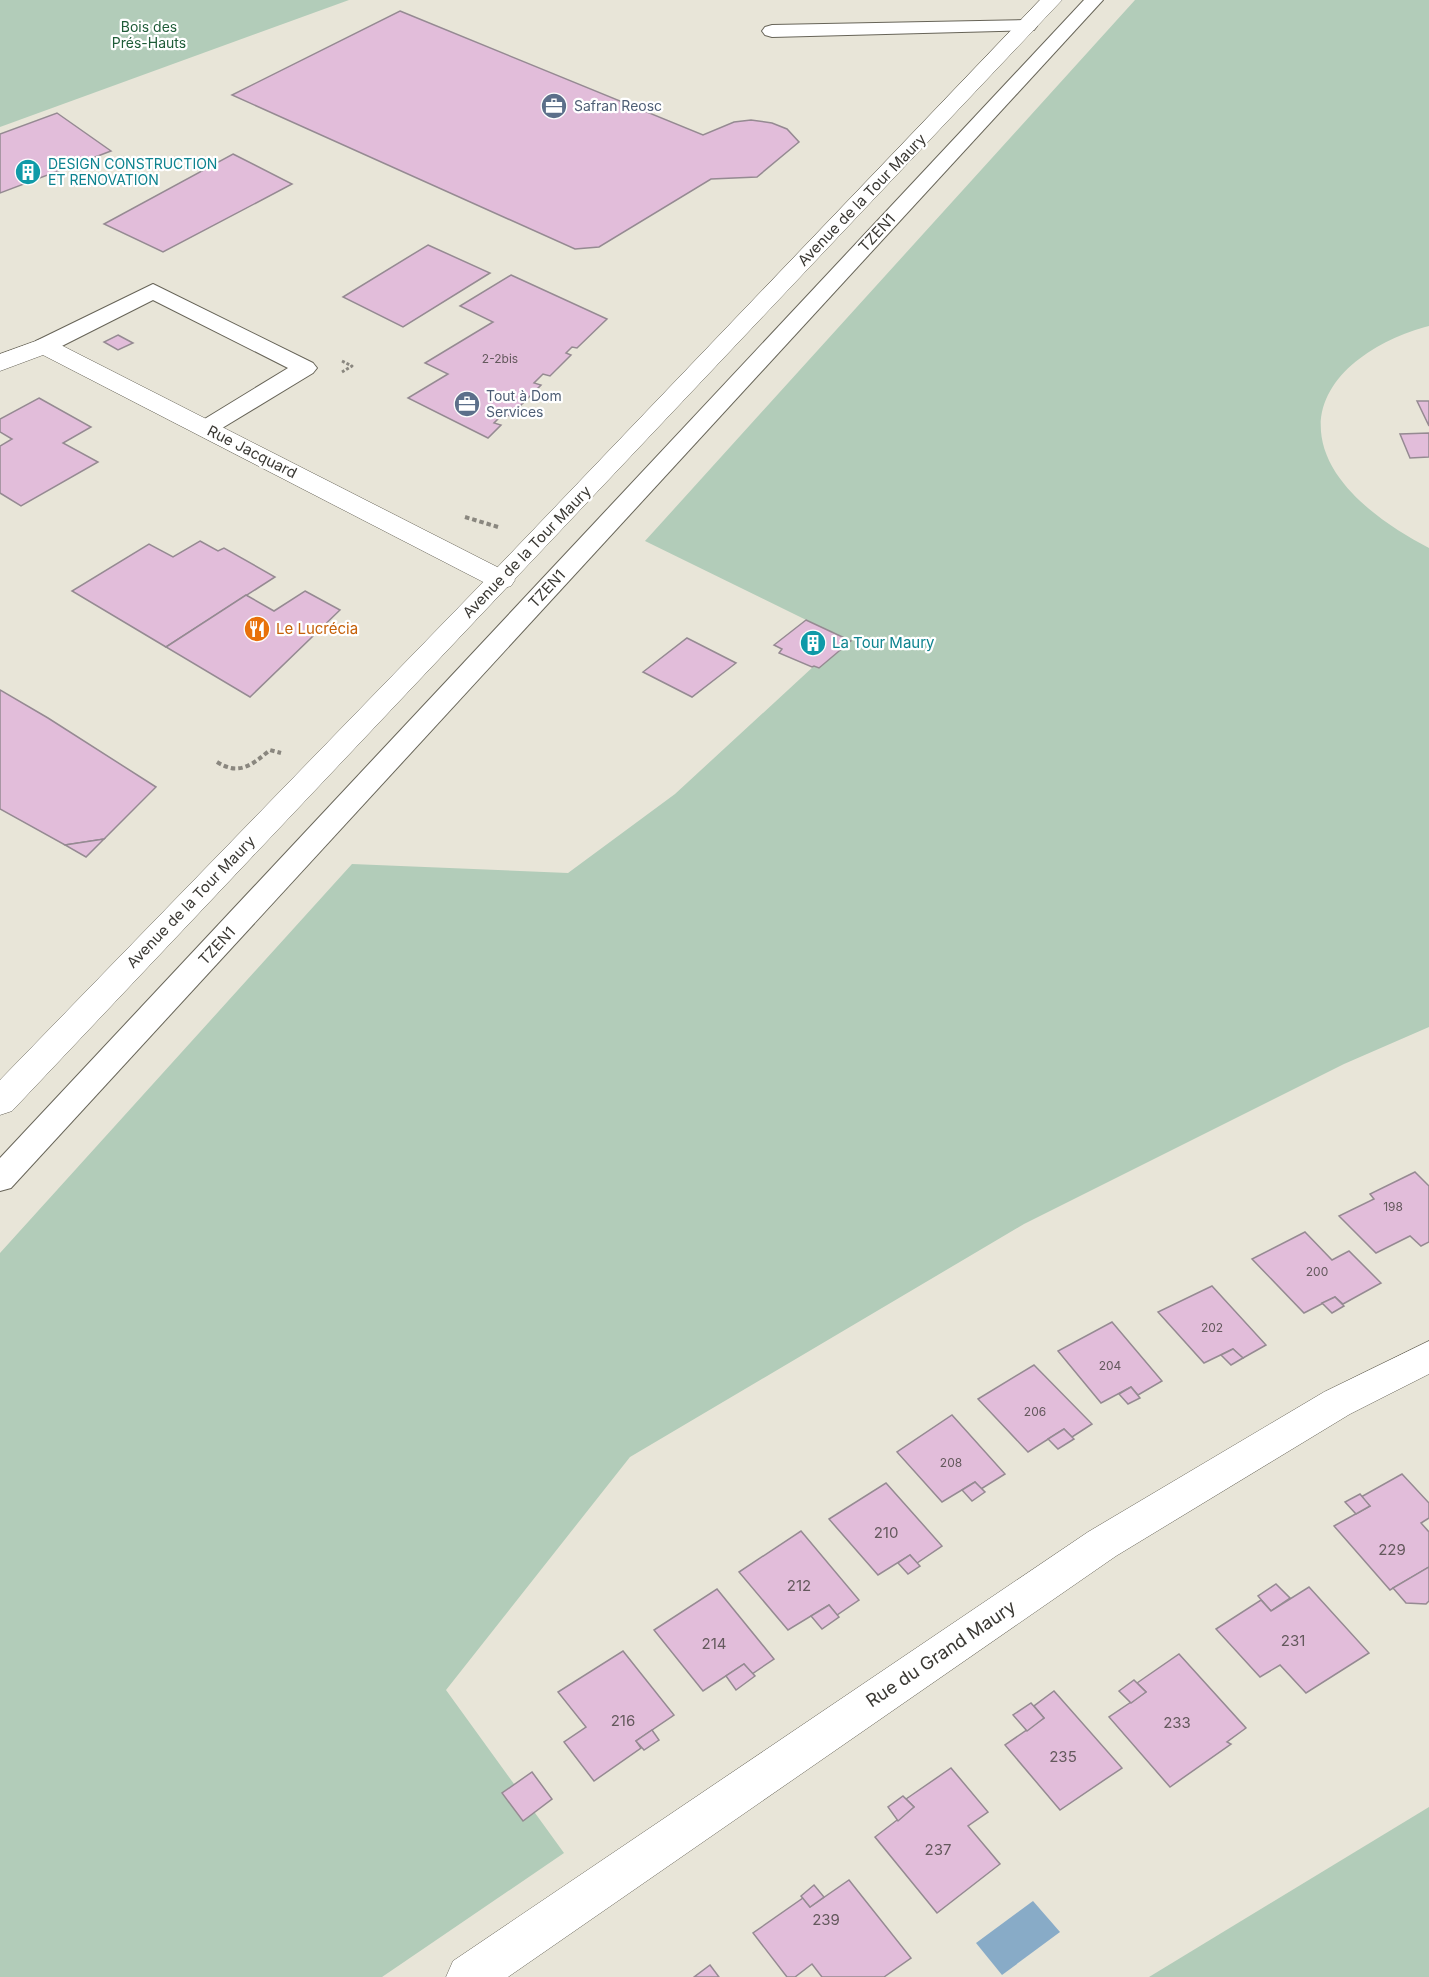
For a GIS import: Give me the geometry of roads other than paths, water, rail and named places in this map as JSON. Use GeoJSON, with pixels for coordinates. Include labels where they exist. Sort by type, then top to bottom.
{"type":"FeatureCollection","features":[{"type":"Feature","properties":{"kind":"street","name":"Avenue de la Tour Maury"},"geometry":{"type":"LineString","coordinates":[[0,1102],[501,580],[1052,0]]}},
{"type":"Feature","properties":{"kind":"street","name":"Rue Jacquard"},"geometry":{"type":"LineString","coordinates":[[44,346],[501,580]]}},
{"type":"Feature","properties":{"kind":"street"},"geometry":{"type":"LineString","coordinates":[[0,363],[44,346]]}},
{"type":"Feature","properties":{"kind":"street","name":"Rue du Grand Maury"},"geometry":{"type":"LineString","coordinates":[[469,1977],[1102,1544],[1337,1403],[1429,1356]]}},
{"type":"Feature","properties":{"kind":"lane","name":"TZEN1"},"geometry":{"type":"LineString","coordinates":[[0,1179],[1094,0]]}},
{"type":"Feature","properties":{"kind":"lane"},"geometry":{"type":"LineString","coordinates":[[772,31],[1027,26]]}},
{"type":"Feature","properties":{"kind":"lane"},"geometry":{"type":"LineString","coordinates":[[44,346],[153,291],[305,368],[206,428]]}},
{"type":"Feature","properties":{"kind":"water"},"geometry":{"type":"Polygon","coordinates":[[[1033,1901],[1060,1932],[1002,1975],[976,1943],[1033,1901]]]}},
{"type":"Feature","properties":{"kind":"place","name":"Safran Reosc"},"geometry":{"type":"Point","coordinates":[554,106]}},
{"type":"Feature","properties":{"kind":"place","name":"DESIGN CONSTRUCTION ET RENOVATION"},"geometry":{"type":"Point","coordinates":[28,172]}},
{"type":"Feature","properties":{"kind":"place","name":"Tout à Dom Services"},"geometry":{"type":"Point","coordinates":[467,404]}},
{"type":"Feature","properties":{"kind":"place","name":"Le Lucrécia"},"geometry":{"type":"Point","coordinates":[257,629]}},
{"type":"Feature","properties":{"kind":"place","name":"La Tour Maury"},"geometry":{"type":"Point","coordinates":[813,643]}},
{"type":"Feature","properties":{"kind":"park label","name":"Bois des Prés-Hauts"},"geometry":{"type":"Point","coordinates":[149,35]}}]}
